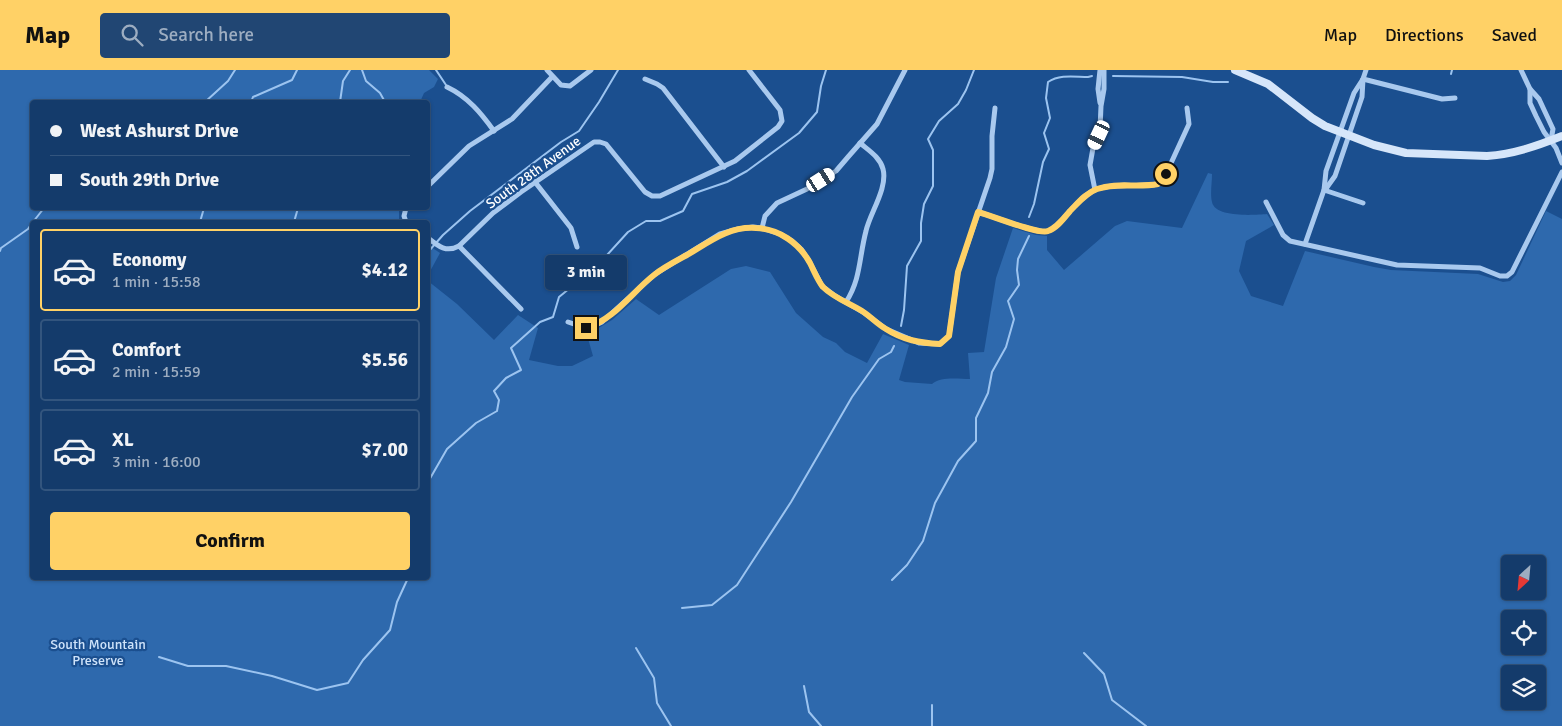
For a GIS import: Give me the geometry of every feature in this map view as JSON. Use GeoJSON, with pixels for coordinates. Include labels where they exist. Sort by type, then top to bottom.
{"type":"FeatureCollection","features":[{"type":"Feature","properties":{"kind":"street"},"geometry":{"type":"LineString","coordinates":[[547,70],[561,85],[570,86],[590,70]]}},
{"type":"Feature","properties":{"kind":"street"},"geometry":{"type":"LineString","coordinates":[[645,79],[663,88],[724,167],[778,127],[782,121],[780,110],[749,70]]}},
{"type":"Feature","properties":{"kind":"street"},"geometry":{"type":"LineString","coordinates":[[762,228],[765,216],[777,203],[807,189],[836,171],[877,124],[905,70]]}},
{"type":"Feature","properties":{"kind":"street"},"geometry":{"type":"LineString","coordinates":[[902,78],[911,70]]}},
{"type":"Feature","properties":{"kind":"street"},"geometry":{"type":"LineString","coordinates":[[1100,70],[1098,89],[1101,106]]}},
{"type":"Feature","properties":{"kind":"street"},"geometry":{"type":"LineString","coordinates":[[1095,190],[1090,165],[1093,148],[1099,135],[1104,70]]}},
{"type":"Feature","properties":{"kind":"street"},"geometry":{"type":"LineString","coordinates":[[1235,70],[1268,84],[1312,118],[1340,132],[1374,145],[1406,153],[1487,156],[1513,154],[1562,136]]}},
{"type":"Feature","properties":{"kind":"street"},"geometry":{"type":"LineString","coordinates":[[1521,70],[1530,89],[1539,99],[1553,129],[1551,140]]}},
{"type":"Feature","properties":{"kind":"street"},"geometry":{"type":"LineString","coordinates":[[1324,190],[1335,176],[1362,96],[1364,71]]}},
{"type":"Feature","properties":{"kind":"street"},"geometry":{"type":"LineString","coordinates":[[430,184],[469,146],[512,119],[552,77]]}},
{"type":"Feature","properties":{"kind":"street"},"geometry":{"type":"LineString","coordinates":[[1363,79],[1442,99],[1455,98]]}},
{"type":"Feature","properties":{"kind":"street"},"geometry":{"type":"LineString","coordinates":[[1305,244],[1324,190],[1326,171],[1354,93],[1363,79]]}},
{"type":"Feature","properties":{"kind":"street"},"geometry":{"type":"LineString","coordinates":[[447,87],[458,92],[478,109],[494,131]]}},
{"type":"Feature","properties":{"kind":"street"},"geometry":{"type":"LineString","coordinates":[[1530,89],[1530,103],[1544,132],[1556,148],[1562,163]]}},
{"type":"Feature","properties":{"kind":"street"},"geometry":{"type":"LineString","coordinates":[[1349,107],[1357,110]]}},
{"type":"Feature","properties":{"kind":"street"},"geometry":{"type":"LineString","coordinates":[[568,322],[586,328],[594,326],[602,322],[655,274],[720,234],[738,229],[762,228],[780,234],[792,241],[809,261],[822,286],[835,296],[863,312],[893,333],[919,343],[940,344],[949,336],[958,272],[992,168],[992,136],[995,108]]}},
{"type":"Feature","properties":{"kind":"street"},"geometry":{"type":"LineString","coordinates":[[978,212],[1036,231],[1046,232],[1054,228],[1081,200],[1095,190],[1122,184],[1149,186],[1158,184],[1166,174],[1188,124],[1187,108]]}},
{"type":"Feature","properties":{"kind":"street","name":"South 28th Avenue"},"geometry":{"type":"LineString","coordinates":[[459,246],[493,213],[594,142],[606,144],[645,192],[652,196],[660,196],[724,167]]}},
{"type":"Feature","properties":{"kind":"street"},"geometry":{"type":"LineString","coordinates":[[846,302],[856,283],[866,230],[884,179],[880,162],[860,143]]}},
{"type":"Feature","properties":{"kind":"street"},"geometry":{"type":"LineString","coordinates":[[1330,160],[1339,163]]}},
{"type":"Feature","properties":{"kind":"street"},"geometry":{"type":"LineString","coordinates":[[1266,202],[1287,239],[1388,264],[1480,268],[1500,276],[1507,276],[1512,272],[1562,172]]}},
{"type":"Feature","properties":{"kind":"street"},"geometry":{"type":"LineString","coordinates":[[536,182],[571,228],[577,246]]}},
{"type":"Feature","properties":{"kind":"street"},"geometry":{"type":"LineString","coordinates":[[1324,190],[1363,203]]}},
{"type":"Feature","properties":{"kind":"street"},"geometry":{"type":"LineString","coordinates":[[430,240],[444,249],[449,250],[459,246],[521,309]]}},
{"type":"Feature","properties":{"kind":"green space","name":"South Mountain Preserve"},"geometry":{"type":"Polygon","coordinates":[[[0,70],[429,70],[438,79],[434,87],[424,93],[421,100],[30,100],[30,210],[399,210],[399,219],[30,220],[30,580],[430,580],[430,283],[457,304],[494,340],[518,315],[538,328],[529,360],[558,366],[572,366],[593,356],[587,335],[612,320],[636,299],[659,315],[731,269],[746,266],[770,272],[796,313],[823,337],[836,343],[845,352],[867,363],[883,334],[909,345],[899,380],[932,384],[945,379],[970,379],[968,353],[984,352],[996,278],[1013,228],[1036,235],[1047,236],[1047,250],[1064,270],[1115,226],[1127,221],[1182,228],[1208,173],[1212,174],[1211,199],[1215,207],[1220,211],[1236,214],[1267,214],[1274,225],[1246,241],[1239,271],[1251,296],[1283,306],[1305,251],[1391,270],[1478,274],[1503,282],[1510,281],[1516,275],[1546,211],[1562,219],[1562,726],[0,726],[0,70]]]}},
{"type":"Feature","properties":{"kind":"green space"},"geometry":{"type":"Polygon","coordinates":[[[430,246],[440,253],[430,271],[430,246]]]}},
{"type":"Feature","properties":{"kind":"waterway"},"geometry":{"type":"LineString","coordinates":[[207,100],[228,81],[235,70]]}},
{"type":"Feature","properties":{"kind":"waterway"},"geometry":{"type":"LineString","coordinates":[[252,100],[253,97],[292,80],[297,70]]}},
{"type":"Feature","properties":{"kind":"waterway"},"geometry":{"type":"LineString","coordinates":[[340,100],[343,81],[350,70]]}},
{"type":"Feature","properties":{"kind":"waterway"},"geometry":{"type":"LineString","coordinates":[[362,70],[366,81],[380,93],[384,100]]}},
{"type":"Feature","properties":{"kind":"waterway"},"geometry":{"type":"LineString","coordinates":[[436,70],[446,85]]}},
{"type":"Feature","properties":{"kind":"waterway"},"geometry":{"type":"LineString","coordinates":[[430,250],[443,235],[470,211],[561,142],[579,131],[618,70]]}},
{"type":"Feature","properties":{"kind":"waterway"},"geometry":{"type":"LineString","coordinates":[[430,479],[447,449],[476,423],[497,411],[499,400],[494,391],[506,378],[521,370],[511,348],[540,322],[553,317],[559,297],[597,266],[628,232],[646,221],[660,221],[683,211],[692,194],[727,182],[747,171],[799,133],[817,112],[821,86],[826,70]]}},
{"type":"Feature","properties":{"kind":"waterway"},"geometry":{"type":"LineString","coordinates":[[901,326],[907,266],[921,241],[924,204],[933,186],[933,150],[928,139],[939,121],[958,104],[974,70]]}},
{"type":"Feature","properties":{"kind":"waterway"},"geometry":{"type":"LineString","coordinates":[[1451,74],[1452,70]]}},
{"type":"Feature","properties":{"kind":"waterway"},"geometry":{"type":"LineString","coordinates":[[1029,217],[1034,204],[1043,162],[1049,149],[1044,133],[1050,118],[1046,98],[1048,82],[1063,77],[1092,76]]}},
{"type":"Feature","properties":{"kind":"waterway"},"geometry":{"type":"LineString","coordinates":[[1113,76],[1182,77],[1213,82],[1228,82]]}},
{"type":"Feature","properties":{"kind":"waterway"},"geometry":{"type":"LineString","coordinates":[[35,220],[42,210]]}},
{"type":"Feature","properties":{"kind":"waterway"},"geometry":{"type":"LineString","coordinates":[[201,220],[203,210]]}},
{"type":"Feature","properties":{"kind":"waterway"},"geometry":{"type":"LineString","coordinates":[[295,220],[297,210]]}},
{"type":"Feature","properties":{"kind":"waterway"},"geometry":{"type":"LineString","coordinates":[[0,251],[1,248],[30,226]]}},
{"type":"Feature","properties":{"kind":"waterway"},"geometry":{"type":"LineString","coordinates":[[892,580],[907,565],[923,541],[935,503],[958,461],[976,441],[976,418],[988,393],[992,372],[1006,347],[1014,319],[1008,301],[1019,285],[1018,259],[1029,236]]}},
{"type":"Feature","properties":{"kind":"waterway"},"geometry":{"type":"LineString","coordinates":[[682,608],[712,605],[737,585],[791,502],[852,397],[879,359],[891,352],[894,346]]}},
{"type":"Feature","properties":{"kind":"waterway"},"geometry":{"type":"LineString","coordinates":[[159,657],[188,666],[226,666],[272,676],[317,690],[348,683],[363,660],[390,630],[397,602],[407,580]]}},
{"type":"Feature","properties":{"kind":"waterway"},"geometry":{"type":"LineString","coordinates":[[636,648],[654,678],[657,703],[671,726]]}},
{"type":"Feature","properties":{"kind":"waterway"},"geometry":{"type":"LineString","coordinates":[[1084,653],[1104,674],[1112,700],[1146,726]]}},
{"type":"Feature","properties":{"kind":"waterway"},"geometry":{"type":"LineString","coordinates":[[804,686],[809,712],[821,726]]}},
{"type":"Feature","properties":{"kind":"waterway"},"geometry":{"type":"LineString","coordinates":[[932,705],[932,726]]}},
{"type":"Feature","properties":{"kind":"route"},"geometry":{"type":"LineString","coordinates":[[586,328],[602,322],[655,274],[720,234],[753,227],[780,234],[792,241],[809,261],[822,286],[886,329],[919,343],[940,344],[949,336],[958,272],[978,212],[1036,231],[1046,232],[1054,228],[1081,200],[1095,190],[1122,184],[1149,186],[1158,184],[1166,174]]}}]}
